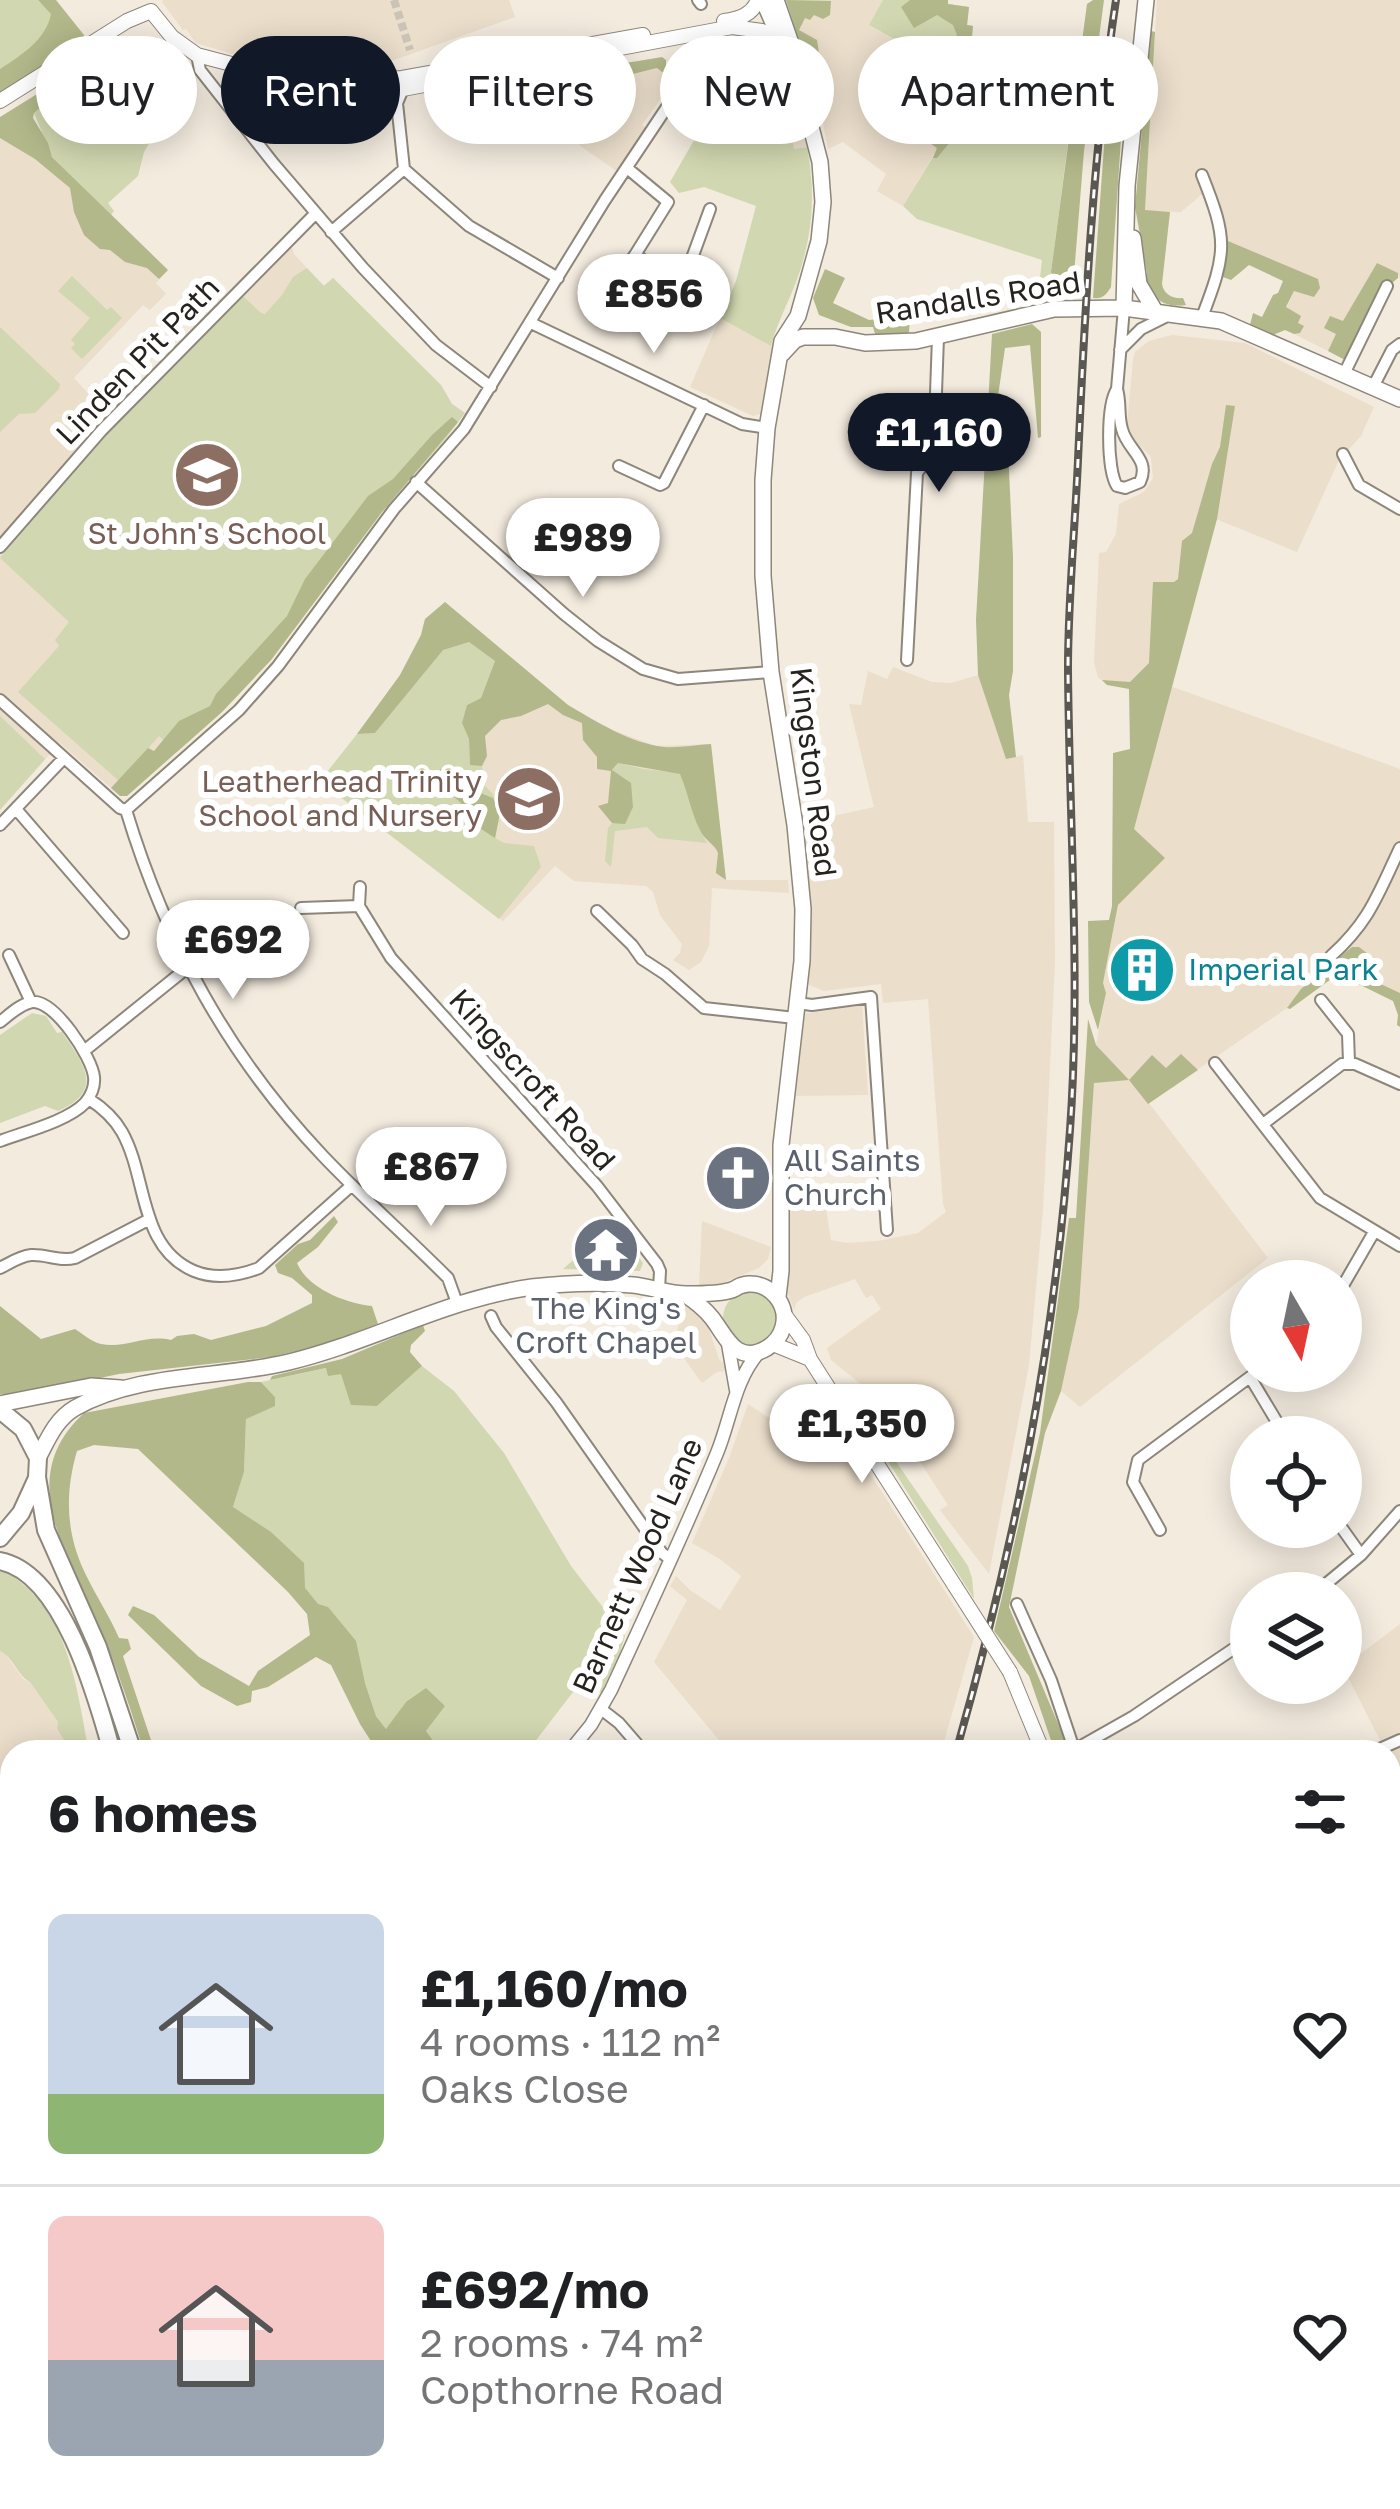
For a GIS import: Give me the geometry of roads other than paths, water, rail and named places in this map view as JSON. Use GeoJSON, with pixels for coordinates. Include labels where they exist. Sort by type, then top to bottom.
{"type":"FeatureCollection","features":[{"type":"Feature","properties":{"kind":"highway"},"geometry":{"type":"LineString","coordinates":[[0,1407],[23,1430],[38,1468],[46,1530],[98,1647],[129,1740]]}},
{"type":"Feature","properties":{"kind":"highway"},"geometry":{"type":"LineString","coordinates":[[0,1538],[21,1513],[38,1468]]}},
{"type":"Feature","properties":{"kind":"highway"},"geometry":{"type":"LineString","coordinates":[[0,1561],[28,1573],[51,1600],[79,1654],[108,1740]]}},
{"type":"Feature","properties":{"kind":"main road"},"geometry":{"type":"LineString","coordinates":[[400,78],[738,19],[761,0],[777,36]]}},
{"type":"Feature","properties":{"kind":"main road","name":"Kingston Road"},"geometry":{"type":"LineString","coordinates":[[776,0],[788,36]]}},
{"type":"Feature","properties":{"kind":"main road"},"geometry":{"type":"LineString","coordinates":[[1124,308],[1126,212],[1146,0]]}},
{"type":"Feature","properties":{"kind":"main road"},"geometry":{"type":"LineString","coordinates":[[0,101],[152,5],[173,36]]}},
{"type":"Feature","properties":{"kind":"main road"},"geometry":{"type":"LineString","coordinates":[[684,36],[753,27],[768,36]]}},
{"type":"Feature","properties":{"kind":"main road"},"geometry":{"type":"LineString","coordinates":[[400,89],[660,41]]}},
{"type":"Feature","properties":{"kind":"main road"},"geometry":{"type":"LineString","coordinates":[[197,55],[221,62]]}},
{"type":"Feature","properties":{"kind":"main road","name":"Kingston Road"},"geometry":{"type":"LineString","coordinates":[[781,1306],[781,1145],[802,961],[803,909],[772,672],[761,514],[767,428],[782,341],[798,316],[819,242],[823,202],[815,144]]}},
{"type":"Feature","properties":{"kind":"main road"},"geometry":{"type":"LineString","coordinates":[[1126,212],[1139,284],[1155,311]]}},
{"type":"Feature","properties":{"kind":"main road","name":"Randalls Road"},"geometry":{"type":"LineString","coordinates":[[801,304],[807,320],[835,337]]}},
{"type":"Feature","properties":{"kind":"main road","name":"Randalls Road"},"geometry":{"type":"LineString","coordinates":[[780,356],[802,337],[880,344],[938,337],[1054,309],[1124,308],[1237,326],[1400,400]]}},
{"type":"Feature","properties":{"kind":"main road"},"geometry":{"type":"LineString","coordinates":[[0,1407],[91,1386],[126,1388],[292,1361],[457,1303],[519,1289],[575,1283],[684,1294],[729,1292],[770,1269],[779,1253]]}},
{"type":"Feature","properties":{"kind":"main road"},"geometry":{"type":"LineString","coordinates":[[749,1284],[760,1285],[781,1306],[803,1340],[810,1359],[1010,1672],[1038,1740]]}},
{"type":"Feature","properties":{"kind":"main road"},"geometry":{"type":"LineString","coordinates":[[717,1324],[718,1306],[729,1292]]}},
{"type":"Feature","properties":{"kind":"main road"},"geometry":{"type":"LineString","coordinates":[[684,1294],[707,1312],[728,1344],[743,1352],[766,1347],[810,1359]]}},
{"type":"Feature","properties":{"kind":"main road"},"geometry":{"type":"LineString","coordinates":[[766,1347],[782,1330],[781,1306]]}},
{"type":"Feature","properties":{"kind":"main road"},"geometry":{"type":"LineString","coordinates":[[38,1468],[53,1429],[71,1410],[126,1388]]}},
{"type":"Feature","properties":{"kind":"street"},"geometry":{"type":"LineString","coordinates":[[197,55],[198,67],[315,214],[436,344],[490,387]]}},
{"type":"Feature","properties":{"kind":"street"},"geometry":{"type":"LineString","coordinates":[[216,88],[221,73]]}},
{"type":"Feature","properties":{"kind":"street"},"geometry":{"type":"LineString","coordinates":[[403,89],[398,103],[404,169],[469,226],[558,278]]}},
{"type":"Feature","properties":{"kind":"street"},"geometry":{"type":"LineString","coordinates":[[126,810],[214,734],[278,666],[416,482],[464,429],[660,118]]}},
{"type":"Feature","properties":{"kind":"street"},"geometry":{"type":"LineString","coordinates":[[612,286],[668,202],[627,168]]}},
{"type":"Feature","properties":{"kind":"street"},"geometry":{"type":"LineString","coordinates":[[331,232],[404,169]]}},
{"type":"Feature","properties":{"kind":"street"},"geometry":{"type":"LineString","coordinates":[[1202,175],[1216,212],[1222,251],[1202,317]]}},
{"type":"Feature","properties":{"kind":"street"},"geometry":{"type":"LineString","coordinates":[[684,280],[710,208]]}},
{"type":"Feature","properties":{"kind":"street","name":"Linden Pit Path"},"geometry":{"type":"LineString","coordinates":[[0,547],[102,430],[315,214]]}},
{"type":"Feature","properties":{"kind":"street"},"geometry":{"type":"LineString","coordinates":[[635,255],[719,297]]}},
{"type":"Feature","properties":{"kind":"street"},"geometry":{"type":"LineString","coordinates":[[1344,374],[1387,286]]}},
{"type":"Feature","properties":{"kind":"street"},"geometry":{"type":"LineString","coordinates":[[1117,389],[1109,400],[1111,474],[1117,486],[1125,488],[1140,482],[1144,469],[1123,434],[1117,389],[1124,308]]}},
{"type":"Feature","properties":{"kind":"street"},"geometry":{"type":"LineString","coordinates":[[1120,350],[1141,329],[1173,313]]}},
{"type":"Feature","properties":{"kind":"street"},"geometry":{"type":"LineString","coordinates":[[531,323],[742,424],[767,428]]}},
{"type":"Feature","properties":{"kind":"street"},"geometry":{"type":"LineString","coordinates":[[907,660],[917,472],[934,448],[938,337]]}},
{"type":"Feature","properties":{"kind":"street"},"geometry":{"type":"LineString","coordinates":[[1373,387],[1400,344]]}},
{"type":"Feature","properties":{"kind":"street"},"geometry":{"type":"LineString","coordinates":[[619,466],[664,483],[704,405]]}},
{"type":"Feature","properties":{"kind":"street"},"geometry":{"type":"LineString","coordinates":[[1343,454],[1359,485],[1400,509]]}},
{"type":"Feature","properties":{"kind":"street"},"geometry":{"type":"LineString","coordinates":[[416,482],[564,614],[643,669],[678,679],[772,672]]}},
{"type":"Feature","properties":{"kind":"street"},"geometry":{"type":"LineString","coordinates":[[0,700],[126,810]]}},
{"type":"Feature","properties":{"kind":"street"},"geometry":{"type":"LineString","coordinates":[[0,825],[64,758]]}},
{"type":"Feature","properties":{"kind":"street"},"geometry":{"type":"LineString","coordinates":[[16,809],[123,933]]}},
{"type":"Feature","properties":{"kind":"street"},"geometry":{"type":"LineString","coordinates":[[126,810],[188,968],[241,1057],[294,1124],[448,1278],[457,1303]]}},
{"type":"Feature","properties":{"kind":"street"},"geometry":{"type":"LineString","coordinates":[[1330,956],[1368,918],[1400,848]]}},
{"type":"Feature","properties":{"kind":"street"},"geometry":{"type":"LineString","coordinates":[[302,908],[359,906],[360,887]]}},
{"type":"Feature","properties":{"kind":"street","name":"Kingscroft Road"},"geometry":{"type":"LineString","coordinates":[[359,906],[391,958],[572,1158],[642,1243],[660,1271],[659,1289]]}},
{"type":"Feature","properties":{"kind":"street"},"geometry":{"type":"LineString","coordinates":[[597,911],[642,959],[704,1008],[796,1010],[871,997],[886,1230]]}},
{"type":"Feature","properties":{"kind":"street"},"geometry":{"type":"LineString","coordinates":[[9,955],[32,1002]]}},
{"type":"Feature","properties":{"kind":"street"},"geometry":{"type":"LineString","coordinates":[[84,1051],[188,968]]}},
{"type":"Feature","properties":{"kind":"street"},"geometry":{"type":"LineString","coordinates":[[1321,1000],[1348,1034],[1349,1062]]}},
{"type":"Feature","properties":{"kind":"street"},"geometry":{"type":"LineString","coordinates":[[0,1022],[20,1006],[44,1003],[84,1051],[94,1075],[89,1099],[63,1117],[0,1141]]}},
{"type":"Feature","properties":{"kind":"street"},"geometry":{"type":"LineString","coordinates":[[1264,1124],[1342,1064],[1349,1062],[1400,1084]]}},
{"type":"Feature","properties":{"kind":"street"},"geometry":{"type":"LineString","coordinates":[[1215,1063],[1320,1198],[1400,1246]]}},
{"type":"Feature","properties":{"kind":"street"},"geometry":{"type":"LineString","coordinates":[[89,1099],[122,1131],[157,1237],[183,1265],[200,1273],[220,1276],[259,1268],[352,1185]]}},
{"type":"Feature","properties":{"kind":"street"},"geometry":{"type":"LineString","coordinates":[[0,1268],[23,1256],[75,1258],[150,1219]]}},
{"type":"Feature","properties":{"kind":"street"},"geometry":{"type":"LineString","coordinates":[[1358,1260],[1374,1232]]}},
{"type":"Feature","properties":{"kind":"street"},"geometry":{"type":"LineString","coordinates":[[491,1316],[670,1559]]}},
{"type":"Feature","properties":{"kind":"street","name":"Barnett Wood Lane"},"geometry":{"type":"LineString","coordinates":[[728,1344],[736,1392]]}},
{"type":"Feature","properties":{"kind":"street","name":"Barnett Wood Lane"},"geometry":{"type":"LineString","coordinates":[[578,1740],[601,1709],[670,1559],[719,1448],[745,1371],[766,1347]]}},
{"type":"Feature","properties":{"kind":"street"},"geometry":{"type":"LineString","coordinates":[[1160,1530],[1133,1482],[1138,1460],[1230,1391]]}},
{"type":"Feature","properties":{"kind":"street"},"geometry":{"type":"LineString","coordinates":[[1340,1572],[1400,1511]]}},
{"type":"Feature","properties":{"kind":"street"},"geometry":{"type":"LineString","coordinates":[[1355,1548],[1360,1555]]}},
{"type":"Feature","properties":{"kind":"street"},"geometry":{"type":"LineString","coordinates":[[1017,1604],[1071,1740]]}},
{"type":"Feature","properties":{"kind":"street"},"geometry":{"type":"LineString","coordinates":[[1094,1740],[1230,1651]]}},
{"type":"Feature","properties":{"kind":"street"},"geometry":{"type":"LineString","coordinates":[[601,1709],[634,1740]]}},
{"type":"Feature","properties":{"kind":"tunnel"},"geometry":{"type":"LineString","coordinates":[[394,0],[410,50]]}},
{"type":"Feature","properties":{"kind":"railway"},"geometry":{"type":"LineString","coordinates":[[959,1740],[997,1598],[1030,1444],[1063,1210],[1074,1014],[1069,616],[1091,230],[1116,0]]}},
{"type":"Feature","properties":{"kind":"place","name":"St John's School"},"geometry":{"type":"Point","coordinates":[207,475]}},
{"type":"Feature","properties":{"kind":"place","name":"Leatherhead Trinity School and Nursery"},"geometry":{"type":"Point","coordinates":[529,799]}},
{"type":"Feature","properties":{"kind":"place","name":"Imperial Park"},"geometry":{"type":"Point","coordinates":[1142,970]}},
{"type":"Feature","properties":{"kind":"place","name":"All Saints Church"},"geometry":{"type":"Point","coordinates":[738,1178]}},
{"type":"Feature","properties":{"kind":"place","name":"The King's Croft Chapel"},"geometry":{"type":"Point","coordinates":[606,1250]}}]}
